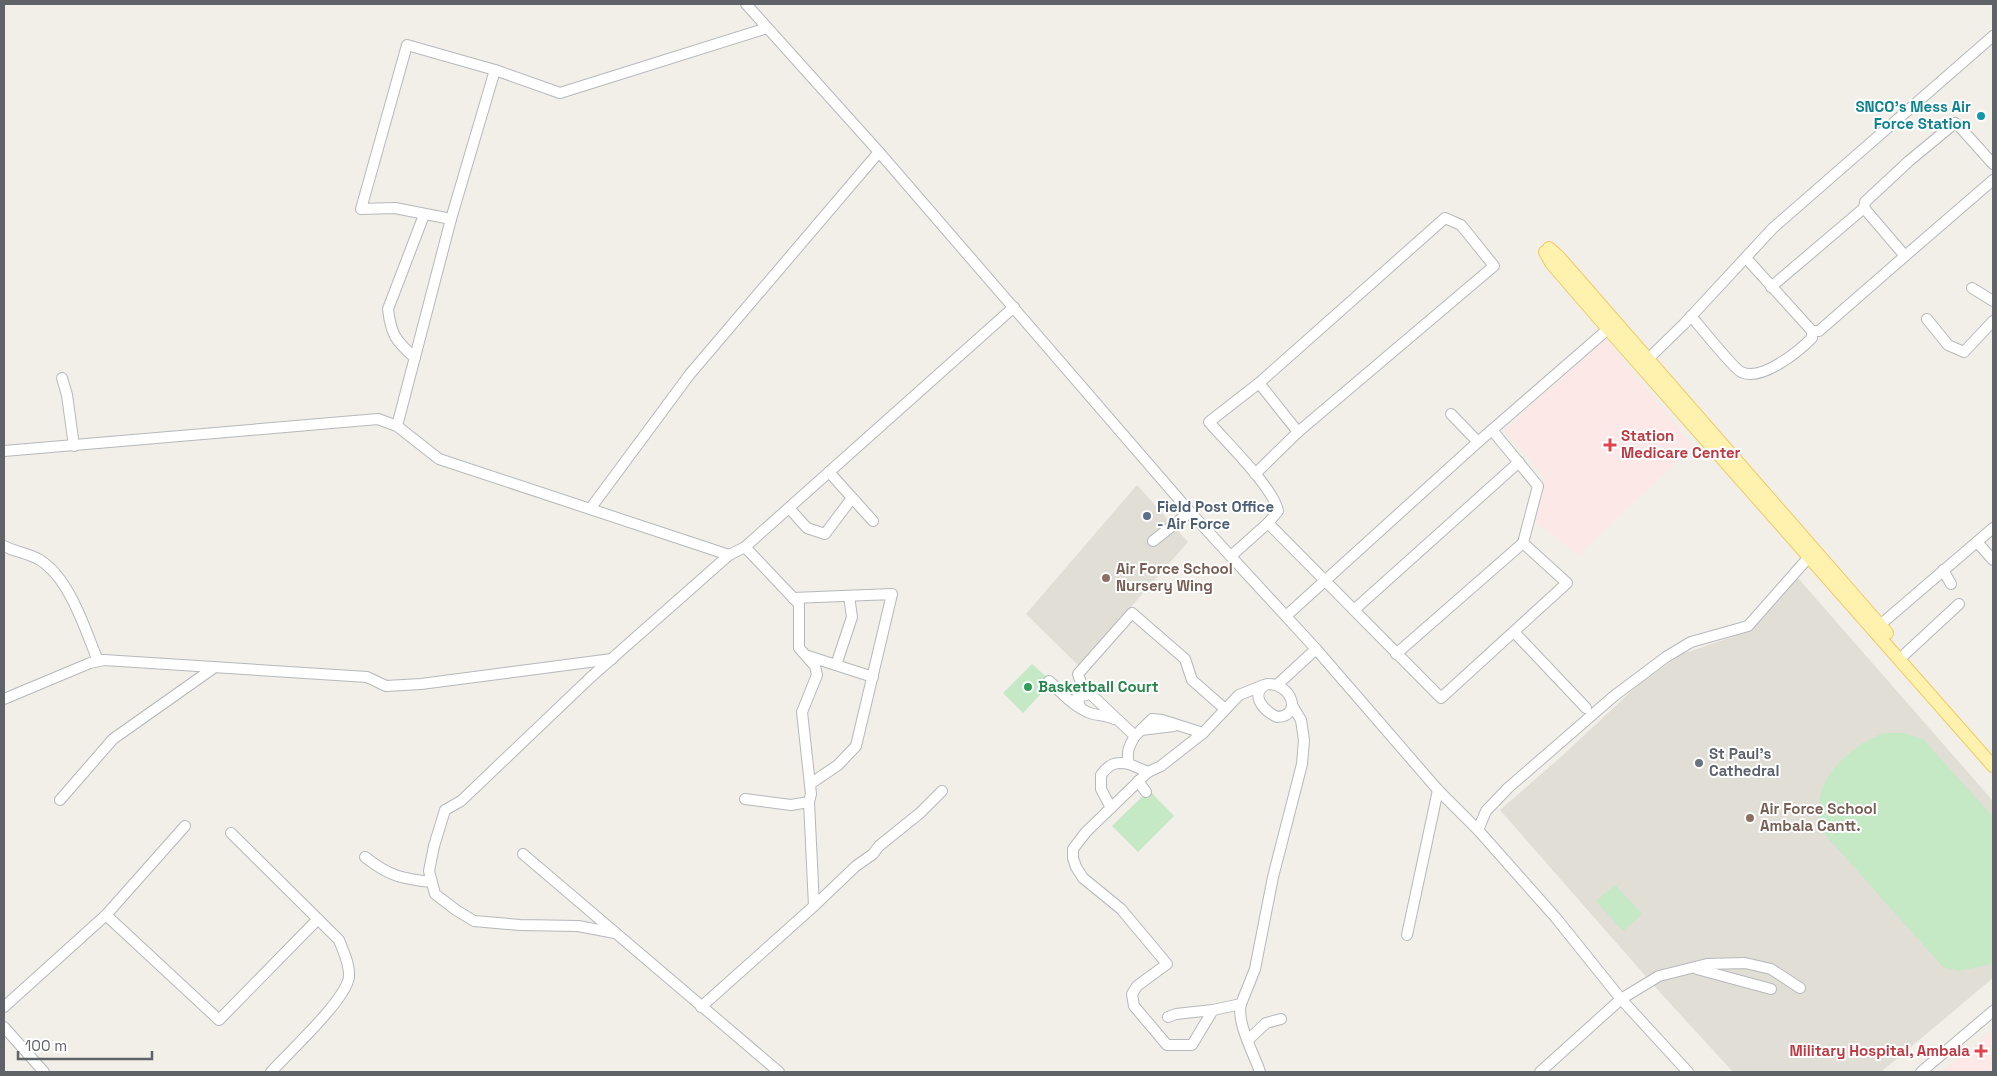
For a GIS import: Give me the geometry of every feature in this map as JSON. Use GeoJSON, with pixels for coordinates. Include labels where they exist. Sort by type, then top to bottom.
{"type":"FeatureCollection","features":[{"type":"Feature","properties":{"kind":"main road"},"geometry":{"type":"LineString","coordinates":[[1993,753],[1559,257],[1547,250],[1550,263],[1993,766]]}},
{"type":"Feature","properties":{"kind":"street"},"geometry":{"type":"LineString","coordinates":[[746,4],[879,152],[1190,512],[1316,649],[1438,790],[1478,830],[1556,918],[1621,999],[1688,1072]]}},
{"type":"Feature","properties":{"kind":"street"},"geometry":{"type":"LineString","coordinates":[[451,219],[395,208],[361,209],[407,45],[495,70],[560,93],[767,28]]}},
{"type":"Feature","properties":{"kind":"street"},"geometry":{"type":"LineString","coordinates":[[1648,359],[1773,228],[1993,36]]}},
{"type":"Feature","properties":{"kind":"street"},"geometry":{"type":"LineString","coordinates":[[397,426],[451,219],[495,70]]}},
{"type":"Feature","properties":{"kind":"street"},"geometry":{"type":"LineString","coordinates":[[1771,287],[1864,208],[1865,202],[1909,161],[1955,123],[1993,164]]}},
{"type":"Feature","properties":{"kind":"street"},"geometry":{"type":"LineString","coordinates":[[590,509],[690,374],[879,152]]}},
{"type":"Feature","properties":{"kind":"street"},"geometry":{"type":"LineString","coordinates":[[1812,331],[1819,331],[1993,180]]}},
{"type":"Feature","properties":{"kind":"street"},"geometry":{"type":"LineString","coordinates":[[1864,208],[1905,256]]}},
{"type":"Feature","properties":{"kind":"street"},"geometry":{"type":"LineString","coordinates":[[415,358],[397,343],[388,309],[424,215]]}},
{"type":"Feature","properties":{"kind":"street"},"geometry":{"type":"LineString","coordinates":[[1231,556],[1278,511],[1276,504],[1254,474],[1209,422],[1258,383],[1444,218],[1461,225],[1494,266],[1298,432],[1254,474]]}},
{"type":"Feature","properties":{"kind":"street"},"geometry":{"type":"LineString","coordinates":[[1691,316],[1740,372],[1753,374],[1762,372],[1784,361],[1812,338],[1812,331],[1746,258]]}},
{"type":"Feature","properties":{"kind":"street"},"geometry":{"type":"LineString","coordinates":[[1972,288],[1993,301]]}},
{"type":"Feature","properties":{"kind":"street"},"geometry":{"type":"LineString","coordinates":[[615,933],[578,926],[520,925],[474,921],[435,894],[429,871],[434,846],[445,810],[461,801],[612,659],[729,554],[745,547],[1014,307]]}},
{"type":"Feature","properties":{"kind":"street"},"geometry":{"type":"LineString","coordinates":[[1927,319],[1948,345],[1964,352],[1993,321]]}},
{"type":"Feature","properties":{"kind":"street"},"geometry":{"type":"LineString","coordinates":[[1286,616],[1478,442],[1608,329]]}},
{"type":"Feature","properties":{"kind":"street"},"geometry":{"type":"LineString","coordinates":[[62,378],[67,395],[74,446]]}},
{"type":"Feature","properties":{"kind":"street"},"geometry":{"type":"LineString","coordinates":[[1258,383],[1298,432]]}},
{"type":"Feature","properties":{"kind":"street"},"geometry":{"type":"LineString","coordinates":[[1451,414],[1478,442]]}},
{"type":"Feature","properties":{"kind":"street"},"geometry":{"type":"LineString","coordinates":[[4,451],[378,419],[397,426],[439,459],[729,554]]}},
{"type":"Feature","properties":{"kind":"street"},"geometry":{"type":"LineString","coordinates":[[1396,654],[1523,543],[1538,486],[1492,430]]}},
{"type":"Feature","properties":{"kind":"street"},"geometry":{"type":"LineString","coordinates":[[1354,610],[1519,462]]}},
{"type":"Feature","properties":{"kind":"street"},"geometry":{"type":"LineString","coordinates":[[829,472],[873,521]]}},
{"type":"Feature","properties":{"kind":"street"},"geometry":{"type":"LineString","coordinates":[[789,508],[807,528],[825,534],[852,498]]}},
{"type":"Feature","properties":{"kind":"street"},"geometry":{"type":"LineString","coordinates":[[1153,541],[1190,512]]}},
{"type":"Feature","properties":{"kind":"street"},"geometry":{"type":"LineString","coordinates":[[1268,522],[1441,698],[1567,583],[1523,543]]}},
{"type":"Feature","properties":{"kind":"street"},"geometry":{"type":"LineString","coordinates":[[1880,625],[1993,528]]}},
{"type":"Feature","properties":{"kind":"street"},"geometry":{"type":"LineString","coordinates":[[1977,542],[1993,560]]}},
{"type":"Feature","properties":{"kind":"street"},"geometry":{"type":"LineString","coordinates":[[4,546],[38,559],[58,576],[83,624],[98,661]]}},
{"type":"Feature","properties":{"kind":"street"},"geometry":{"type":"LineString","coordinates":[[745,547],[799,604],[799,648],[815,666],[817,675],[802,712],[811,794],[809,802],[814,906]]}},
{"type":"Feature","properties":{"kind":"street"},"geometry":{"type":"LineString","coordinates":[[1478,830],[1486,811],[1508,788],[1614,696],[1691,642],[1748,626],[1808,558]]}},
{"type":"Feature","properties":{"kind":"street"},"geometry":{"type":"LineString","coordinates":[[1943,570],[1952,584]]}},
{"type":"Feature","properties":{"kind":"street"},"geometry":{"type":"LineString","coordinates":[[793,598],[892,594],[856,746],[838,765],[810,784]]}},
{"type":"Feature","properties":{"kind":"street"},"geometry":{"type":"LineString","coordinates":[[836,665],[852,617],[849,596]]}},
{"type":"Feature","properties":{"kind":"street"},"geometry":{"type":"LineString","coordinates":[[1905,654],[1959,604]]}},
{"type":"Feature","properties":{"kind":"street"},"geometry":{"type":"LineString","coordinates":[[1119,721],[1082,686],[1078,674],[1132,613],[1185,658],[1192,680],[1225,709]]}},
{"type":"Feature","properties":{"kind":"street"},"geometry":{"type":"LineString","coordinates":[[1514,632],[1586,708]]}},
{"type":"Feature","properties":{"kind":"street"},"geometry":{"type":"LineString","coordinates":[[1277,685],[1316,649]]}},
{"type":"Feature","properties":{"kind":"street"},"geometry":{"type":"LineString","coordinates":[[807,656],[873,677]]}},
{"type":"Feature","properties":{"kind":"street"},"geometry":{"type":"LineString","coordinates":[[4,699],[61,674],[104,660],[366,676],[386,686],[421,684],[612,659]]}},
{"type":"Feature","properties":{"kind":"street"},"geometry":{"type":"LineString","coordinates":[[60,800],[113,739],[215,667]]}},
{"type":"Feature","properties":{"kind":"street"},"geometry":{"type":"LineString","coordinates":[[1049,681],[1072,703],[1091,713],[1105,715],[1119,721],[1138,733]]}},
{"type":"Feature","properties":{"kind":"street"},"geometry":{"type":"LineString","coordinates":[[1214,1010],[1192,1045],[1167,1044],[1134,1006],[1132,994],[1137,986],[1166,964],[1121,910],[1083,878],[1076,867],[1073,849],[1086,832],[1148,772],[1161,766],[1203,734],[1239,695],[1264,686],[1277,685],[1288,692],[1292,705],[1301,720],[1304,740],[1302,764],[1273,877],[1255,969],[1240,1010],[1242,1024],[1260,1072]]}},
{"type":"Feature","properties":{"kind":"street"},"geometry":{"type":"LineString","coordinates":[[1264,686],[1258,696],[1260,704],[1268,712],[1277,717],[1282,717],[1290,711],[1292,705]]}},
{"type":"Feature","properties":{"kind":"street"},"geometry":{"type":"LineString","coordinates":[[1080,707],[1077,697],[1086,694],[1086,690]]}},
{"type":"Feature","properties":{"kind":"street"},"geometry":{"type":"LineString","coordinates":[[1129,764],[1127,756],[1129,746],[1138,733],[1152,720],[1162,720],[1203,734]]}},
{"type":"Feature","properties":{"kind":"street"},"geometry":{"type":"LineString","coordinates":[[1110,808],[1101,789],[1100,775],[1108,766],[1117,762],[1129,764],[1148,772]]}},
{"type":"Feature","properties":{"kind":"street"},"geometry":{"type":"LineString","coordinates":[[1138,782],[1146,792]]}},
{"type":"Feature","properties":{"kind":"street"},"geometry":{"type":"LineString","coordinates":[[1407,934],[1438,790]]}},
{"type":"Feature","properties":{"kind":"street"},"geometry":{"type":"LineString","coordinates":[[701,1007],[856,866],[873,854],[879,846],[920,813],[942,791]]}},
{"type":"Feature","properties":{"kind":"street"},"geometry":{"type":"LineString","coordinates":[[745,799],[790,805],[809,802]]}},
{"type":"Feature","properties":{"kind":"street"},"geometry":{"type":"LineString","coordinates":[[4,1007],[106,915],[185,826]]}},
{"type":"Feature","properties":{"kind":"street"},"geometry":{"type":"LineString","coordinates":[[230,833],[339,940],[347,960],[348,977],[341,995],[271,1072]]}},
{"type":"Feature","properties":{"kind":"street"},"geometry":{"type":"LineString","coordinates":[[523,854],[779,1072]]}},
{"type":"Feature","properties":{"kind":"street"},"geometry":{"type":"LineString","coordinates":[[365,857],[395,877],[432,882]]}},
{"type":"Feature","properties":{"kind":"street"},"geometry":{"type":"LineString","coordinates":[[106,915],[219,1020],[318,919]]}},
{"type":"Feature","properties":{"kind":"street"},"geometry":{"type":"LineString","coordinates":[[1540,1072],[1621,999],[1659,976],[1707,964],[1745,963],[1771,969],[1800,988]]}},
{"type":"Feature","properties":{"kind":"street"},"geometry":{"type":"LineString","coordinates":[[1691,968],[1771,989]]}},
{"type":"Feature","properties":{"kind":"street"},"geometry":{"type":"LineString","coordinates":[[1168,1017],[1176,1014],[1214,1010],[1242,1004]]}},
{"type":"Feature","properties":{"kind":"street"},"geometry":{"type":"LineString","coordinates":[[1921,1072],[1993,1011]]}},
{"type":"Feature","properties":{"kind":"street"},"geometry":{"type":"LineString","coordinates":[[1248,1040],[1266,1024],[1281,1019]]}},
{"type":"Feature","properties":{"kind":"street"},"geometry":{"type":"LineString","coordinates":[[4,1027],[44,1072]]}},
{"type":"Feature","properties":{"kind":"shaded area"},"geometry":{"type":"Polygon","coordinates":[[[1605,338],[1693,446],[1579,555],[1536,523],[1545,478],[1504,430],[1605,338]]]}},
{"type":"Feature","properties":{"kind":"shaded area","name":"Air Force School Nursery Wing"},"geometry":{"type":"Polygon","coordinates":[[[1137,485],[1188,542],[1079,666],[1026,614],[1137,485]]]}},
{"type":"Feature","properties":{"kind":"shaded area","name":"Air Force School Ambala Cantt."},"geometry":{"type":"Polygon","coordinates":[[[1798,578],[1993,801],[1993,978],[1881,1072],[1733,1072],[1656,988],[1500,810],[1563,755],[1638,685],[1682,654],[1747,632],[1793,581],[1798,578]]]}},
{"type":"Feature","properties":{"kind":"shaded area","name":"Military Hospital, Ambala"},"geometry":{"type":"Polygon","coordinates":[[[1993,1029],[1993,1072],[1943,1072],[1993,1029]]]}},
{"type":"Feature","properties":{"kind":"green space","name":"Basketball Court"},"geometry":{"type":"Polygon","coordinates":[[[1032,664],[1052,682],[1023,713],[1003,693],[1032,664]]]}},
{"type":"Feature","properties":{"kind":"green space"},"geometry":{"type":"Polygon","coordinates":[[[1883,733],[1904,733],[1923,739],[1993,817],[1993,962],[1991,964],[1959,971],[1943,967],[1821,830],[1819,803],[1821,791],[1826,780],[1851,752],[1883,733]]]}},
{"type":"Feature","properties":{"kind":"green space"},"geometry":{"type":"Polygon","coordinates":[[[1149,790],[1174,816],[1138,852],[1112,826],[1149,790]]]}},
{"type":"Feature","properties":{"kind":"green space"},"geometry":{"type":"Polygon","coordinates":[[[1615,885],[1642,914],[1623,931],[1596,901],[1615,885]]]}},
{"type":"Feature","properties":{"kind":"place","name":"SNCO's Mess Air Force Station"},"geometry":{"type":"Point","coordinates":[1981,116]}},
{"type":"Feature","properties":{"kind":"place","name":"Station Medicare Center"},"geometry":{"type":"Point","coordinates":[1610,445]}},
{"type":"Feature","properties":{"kind":"place","name":"Field Post Office - Air Force"},"geometry":{"type":"Point","coordinates":[1147,516]}},
{"type":"Feature","properties":{"kind":"place","name":"Air Force School Nursery Wing"},"geometry":{"type":"Point","coordinates":[1106,578]}},
{"type":"Feature","properties":{"kind":"place","name":"Basketball Court"},"geometry":{"type":"Point","coordinates":[1028,687]}},
{"type":"Feature","properties":{"kind":"place","name":"St Paul's Cathedral"},"geometry":{"type":"Point","coordinates":[1699,763]}},
{"type":"Feature","properties":{"kind":"place","name":"Air Force School Ambala Cantt."},"geometry":{"type":"Point","coordinates":[1750,818]}},
{"type":"Feature","properties":{"kind":"place","name":"Military Hospital, Ambala"},"geometry":{"type":"Point","coordinates":[1981,1051]}}]}
